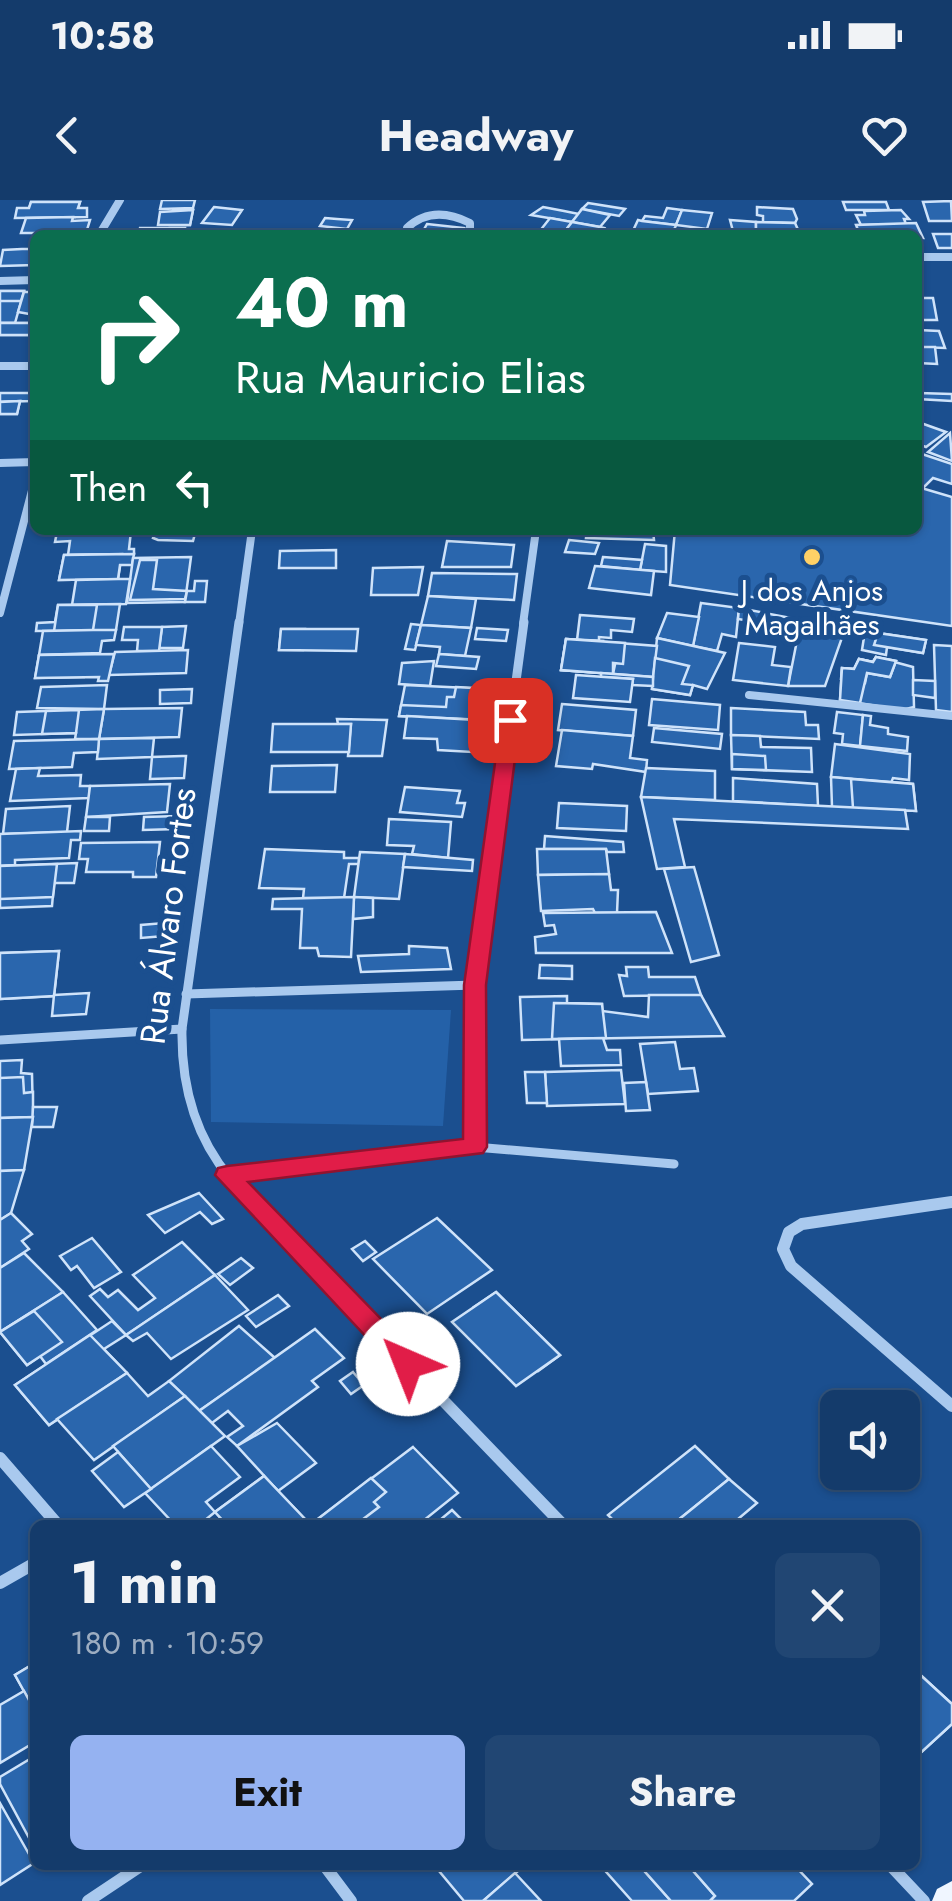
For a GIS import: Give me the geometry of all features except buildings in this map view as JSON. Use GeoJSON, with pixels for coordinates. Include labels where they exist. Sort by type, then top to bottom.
{"type":"FeatureCollection","features":[{"type":"Feature","properties":{"kind":"street"},"geometry":{"type":"LineString","coordinates":[[102,230],[120,200]]}},
{"type":"Feature","properties":{"kind":"street"},"geometry":{"type":"LineString","coordinates":[[408,230],[416,220],[444,214],[470,223],[472,230]]}},
{"type":"Feature","properties":{"kind":"street"},"geometry":{"type":"LineString","coordinates":[[922,256],[952,257]]}},
{"type":"Feature","properties":{"kind":"street"},"geometry":{"type":"LineString","coordinates":[[0,281],[30,280]]}},
{"type":"Feature","properties":{"kind":"street"},"geometry":{"type":"LineString","coordinates":[[0,366],[30,366]]}},
{"type":"Feature","properties":{"kind":"street"},"geometry":{"type":"LineString","coordinates":[[0,463],[30,462]]}},
{"type":"Feature","properties":{"kind":"street"},"geometry":{"type":"LineString","coordinates":[[0,614],[5,579],[30,496]]}},
{"type":"Feature","properties":{"kind":"street","name":"Rua Álvaro Fortes"},"geometry":{"type":"LineString","coordinates":[[251,535],[182,1029],[180,1066],[190,1113],[206,1146],[227,1175],[557,1520]]}},
{"type":"Feature","properties":{"kind":"street"},"geometry":{"type":"LineString","coordinates":[[475,1147],[475,985],[535,535]]}},
{"type":"Feature","properties":{"kind":"street"},"geometry":{"type":"LineString","coordinates":[[186,994],[475,985]]}},
{"type":"Feature","properties":{"kind":"street"},"geometry":{"type":"LineString","coordinates":[[0,1040],[182,1029]]}},
{"type":"Feature","properties":{"kind":"street"},"geometry":{"type":"LineString","coordinates":[[227,1175],[475,1147],[674,1164]]}},
{"type":"Feature","properties":{"kind":"street"},"geometry":{"type":"LineString","coordinates":[[952,1202],[802,1224],[789,1232],[783,1249],[791,1266],[952,1406]]}},
{"type":"Feature","properties":{"kind":"street"},"geometry":{"type":"LineString","coordinates":[[0,1458],[54,1520]]}},
{"type":"Feature","properties":{"kind":"street"},"geometry":{"type":"LineString","coordinates":[[0,1583],[30,1566]]}},
{"type":"Feature","properties":{"kind":"street"},"geometry":{"type":"LineString","coordinates":[[88,1901],[134,1870]]}},
{"type":"Feature","properties":{"kind":"street"},"geometry":{"type":"LineString","coordinates":[[328,1870],[351,1901]]}},
{"type":"Feature","properties":{"kind":"street"},"geometry":{"type":"LineString","coordinates":[[895,1870],[924,1901]]}},
{"type":"Feature","properties":{"kind":"lane"},"geometry":{"type":"LineString","coordinates":[[749,695],[952,716]]}},
{"type":"Feature","properties":{"kind":"shaded area"},"geometry":{"type":"Polygon","coordinates":[[[210,1009],[451,1010],[443,1126],[211,1122],[210,1009]]]}},
{"type":"Feature","properties":{"kind":"place","name":"J dos Anjos Magalhães"},"geometry":{"type":"Point","coordinates":[812,557]}},
{"type":"Feature","properties":{"kind":"route"},"geometry":{"type":"LineString","coordinates":[[408,1364],[227,1175],[475,1147],[475,985],[510,720]]}}]}
